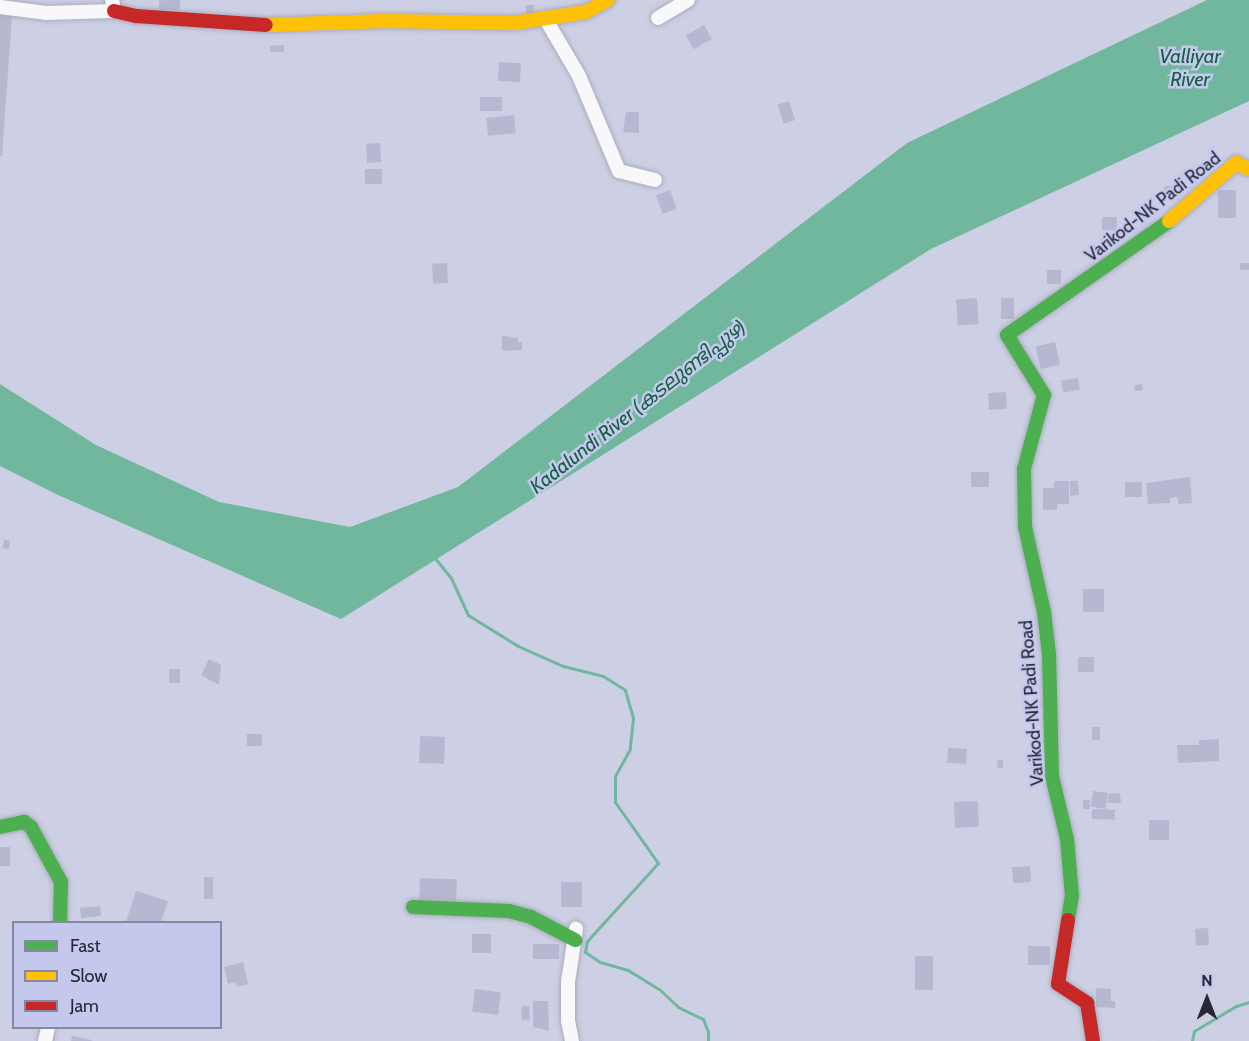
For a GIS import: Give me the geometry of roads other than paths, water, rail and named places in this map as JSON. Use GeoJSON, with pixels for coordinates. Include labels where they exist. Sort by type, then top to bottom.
{"type":"FeatureCollection","features":[{"type":"Feature","properties":{"kind":"street"},"geometry":{"type":"LineString","coordinates":[[0,7],[46,13],[95,6],[113,6],[136,16],[273,25],[385,21],[514,22],[586,12],[608,0]]}},
{"type":"Feature","properties":{"kind":"street"},"geometry":{"type":"LineString","coordinates":[[658,18],[688,0]]}},
{"type":"Feature","properties":{"kind":"street"},"geometry":{"type":"LineString","coordinates":[[546,18],[579,76],[619,171],[655,180]]}},
{"type":"Feature","properties":{"kind":"street","name":"Varikod-NK Padi Road"},"geometry":{"type":"LineString","coordinates":[[1093,1041],[1087,1003],[1058,984],[1072,896],[1067,839],[1052,776],[1050,654],[1025,515],[1024,469],[1044,395],[1007,335],[1190,205],[1236,163],[1249,169]]}},
{"type":"Feature","properties":{"kind":"street"},"geometry":{"type":"LineString","coordinates":[[0,827],[24,822],[32,827],[61,882],[60,921]]}},
{"type":"Feature","properties":{"kind":"street"},"geometry":{"type":"LineString","coordinates":[[413,907],[509,911],[531,916],[575,934],[568,982],[568,1021],[572,1041]]}},
{"type":"Feature","properties":{"kind":"water","name":"Valliyar River"},"geometry":{"type":"Polygon","coordinates":[[[1207,0],[1249,0],[1249,101],[931,249],[341,619],[58,495],[0,466],[0,384],[96,445],[219,502],[350,527],[458,487],[907,143],[1207,0]]]}},
{"type":"Feature","properties":{"kind":"waterway"},"geometry":{"type":"LineString","coordinates":[[434,557],[451,578],[468,615],[518,646],[563,666],[603,676],[625,690],[633,718],[630,749],[615,776],[615,802],[658,863],[587,941],[585,952],[600,962],[628,970],[659,989],[678,1007],[703,1019],[708,1032],[708,1041]]}},
{"type":"Feature","properties":{"kind":"waterway"},"geometry":{"type":"LineString","coordinates":[[1192,1041],[1194,1031],[1236,1006],[1249,1002]]}},
{"type":"Feature","properties":{"kind":"water label","name":"Kadalundi River (കടലുണ്ടിപ്പുഴ)"},"geometry":{"type":"Point","coordinates":[638,407]}}]}
